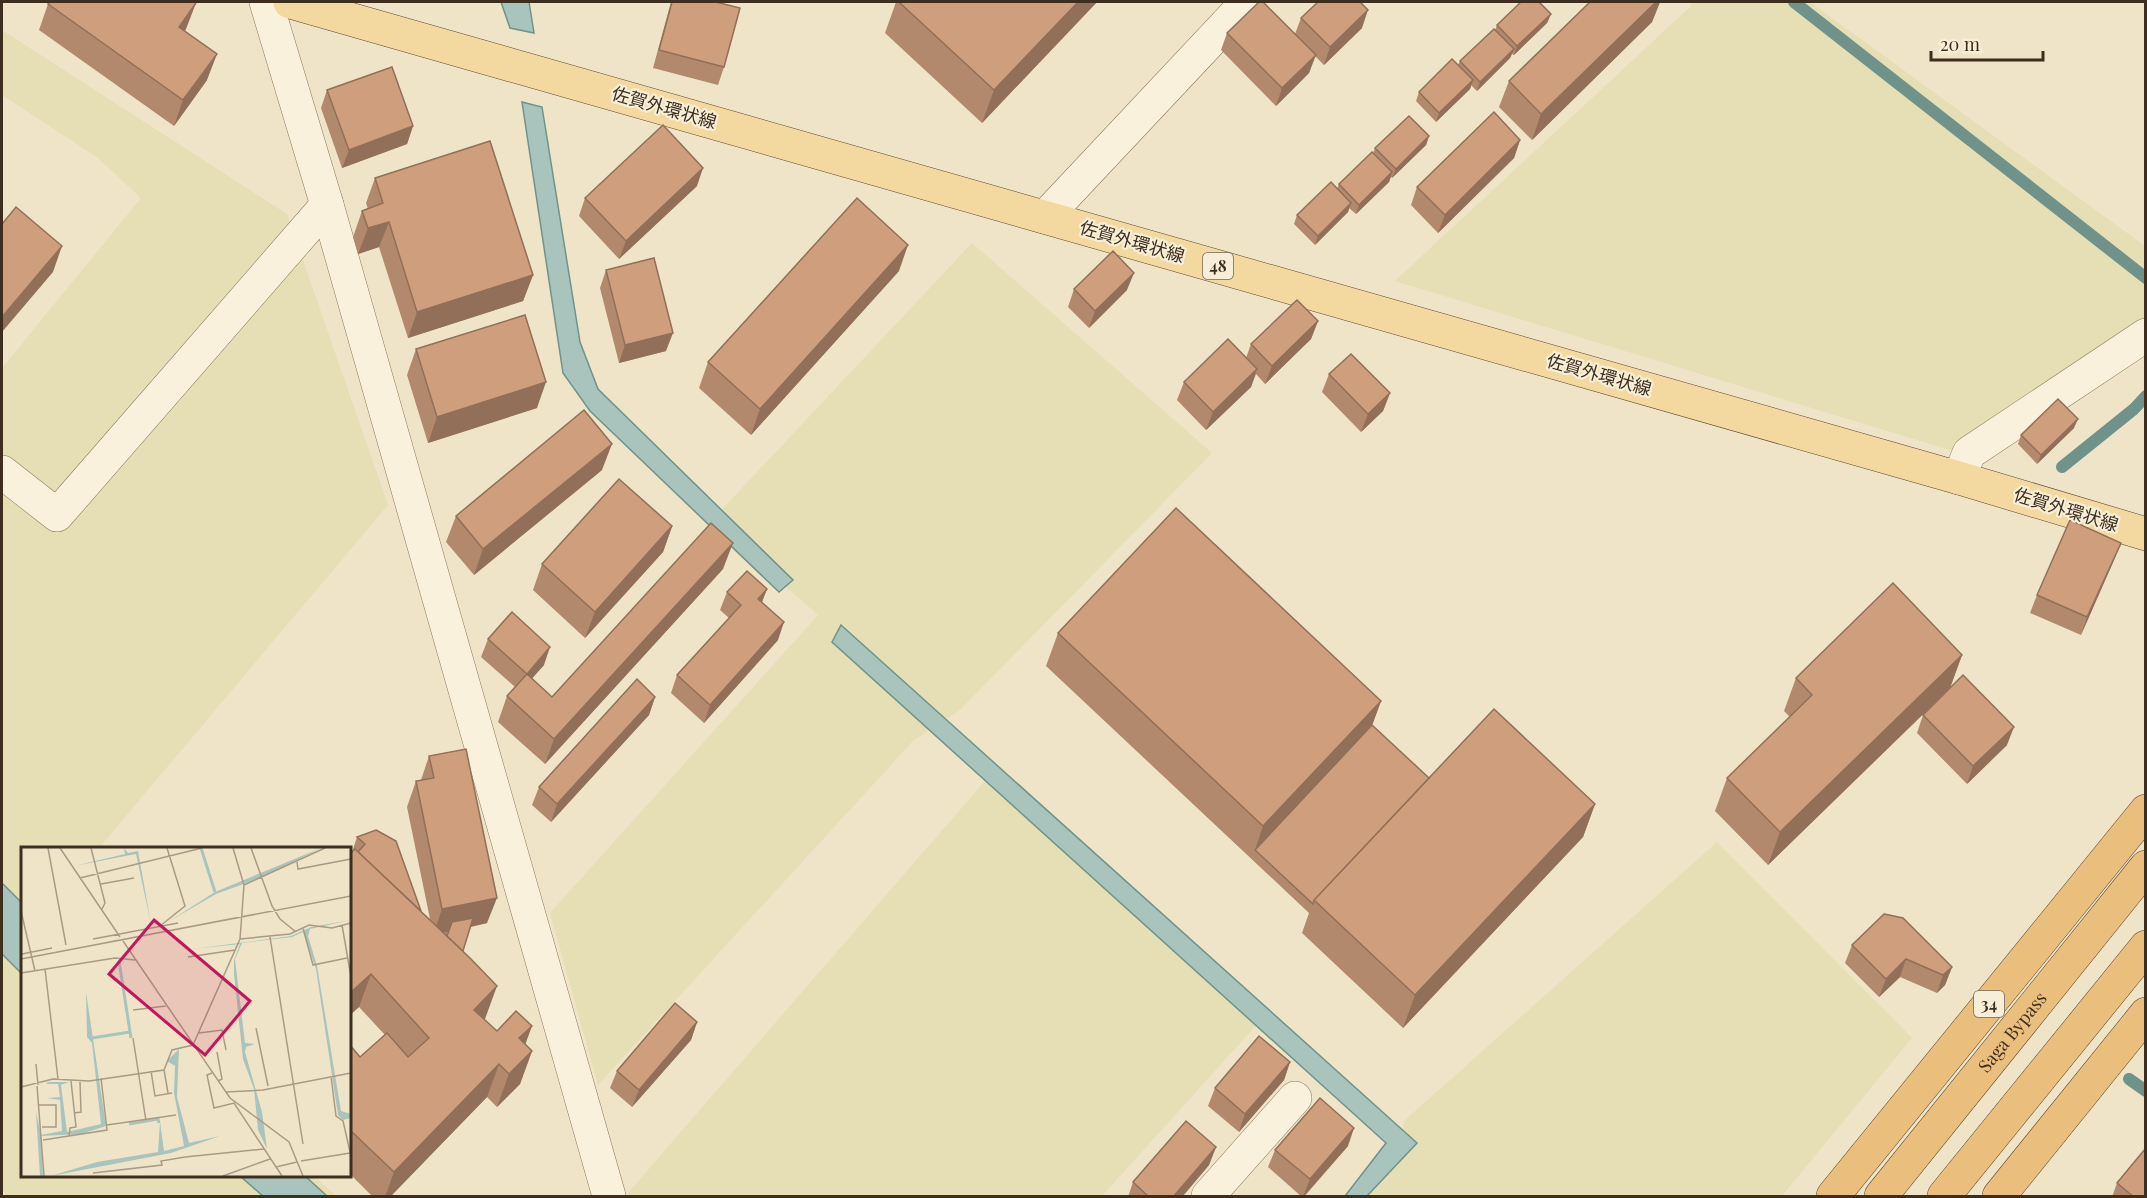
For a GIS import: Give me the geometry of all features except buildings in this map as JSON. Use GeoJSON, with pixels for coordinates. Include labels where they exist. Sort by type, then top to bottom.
{"type":"FeatureCollection","features":[{"type":"Feature","properties":{"kind":"highway","name":"34"},"geometry":{"type":"LineString","coordinates":[[1833,1197],[2145,811]]}},
{"type":"Feature","properties":{"kind":"highway","name":"Saga Bypass"},"geometry":{"type":"LineString","coordinates":[[1881,1197],[2145,867]]}},
{"type":"Feature","properties":{"kind":"highway"},"geometry":{"type":"LineString","coordinates":[[1944,1197],[2145,947]]}},
{"type":"Feature","properties":{"kind":"highway"},"geometry":{"type":"LineString","coordinates":[[2001,1196],[2145,1014]]}},
{"type":"Feature","properties":{"kind":"main road","name":"佐賀外環状線"},"geometry":{"type":"LineString","coordinates":[[290,2],[1959,478],[2145,534]]}},
{"type":"Feature","properties":{"kind":"street"},"geometry":{"type":"LineString","coordinates":[[266,2],[327,205],[609,1197]]}},
{"type":"Feature","properties":{"kind":"street"},"geometry":{"type":"LineString","coordinates":[[1046,217],[1247,2]]}},
{"type":"Feature","properties":{"kind":"street"},"geometry":{"type":"LineString","coordinates":[[2,472],[57,515],[327,205]]}},
{"type":"Feature","properties":{"kind":"street"},"geometry":{"type":"LineString","coordinates":[[1959,478],[1970,453],[2145,335]]}},
{"type":"Feature","properties":{"kind":"street"},"geometry":{"type":"LineString","coordinates":[[1208,1197],[1295,1098]]}},
{"type":"Feature","properties":{"kind":"shaded area"},"geometry":{"type":"Polygon","coordinates":[[[1691,2],[1810,2],[2145,246],[2146,317],[1953,451],[1395,281],[1691,6],[1691,2]]]}},
{"type":"Feature","properties":{"kind":"shaded area"},"geometry":{"type":"Polygon","coordinates":[[[2,30],[287,214],[388,505],[100,847],[21,847],[21,1177],[315,1177],[336,1196],[4,1196],[6,1194],[2,1190],[2,368],[141,198],[98,158],[2,95],[2,30]]]}},
{"type":"Feature","properties":{"kind":"shaded area"},"geometry":{"type":"Polygon","coordinates":[[[972,243],[1212,453],[960,710],[913,741],[598,1085],[550,913],[818,615],[711,521],[972,243]]]}},
{"type":"Feature","properties":{"kind":"shaded area"},"geometry":{"type":"Polygon","coordinates":[[[991,774],[1260,1021],[1102,1196],[628,1196],[627,1194],[991,774]]]}},
{"type":"Feature","properties":{"kind":"shaded area"},"geometry":{"type":"Polygon","coordinates":[[[1717,842],[1912,1038],[1782,1196],[1353,1196],[1400,1143],[1404,1121],[1717,842]]]}},
{"type":"Feature","properties":{"kind":"water"},"geometry":{"type":"Polygon","coordinates":[[[501,2],[529,2],[534,33],[510,28],[501,2]]]}},
{"type":"Feature","properties":{"kind":"water"},"geometry":{"type":"Polygon","coordinates":[[[522,102],[542,107],[580,342],[598,389],[793,580],[779,592],[590,411],[563,373],[522,102]]]}},
{"type":"Feature","properties":{"kind":"water"},"geometry":{"type":"Polygon","coordinates":[[[841,625],[1417,1143],[1367,1196],[1345,1196],[1386,1143],[832,642],[841,625]]]}},
{"type":"Feature","properties":{"kind":"water"},"geometry":{"type":"Polygon","coordinates":[[[2,883],[21,902],[21,973],[2,954],[2,883]]]}},
{"type":"Feature","properties":{"kind":"water"},"geometry":{"type":"Polygon","coordinates":[[[241,1177],[306,1177],[327,1196],[263,1196],[241,1177]]]}},
{"type":"Feature","properties":{"kind":"waterway"},"geometry":{"type":"LineString","coordinates":[[1794,2],[2146,278]]}},
{"type":"Feature","properties":{"kind":"waterway"},"geometry":{"type":"LineString","coordinates":[[2062,467],[2134,409],[2146,396]]}},
{"type":"Feature","properties":{"kind":"waterway"},"geometry":{"type":"LineString","coordinates":[[2129,1079],[2146,1091]]}}]}
